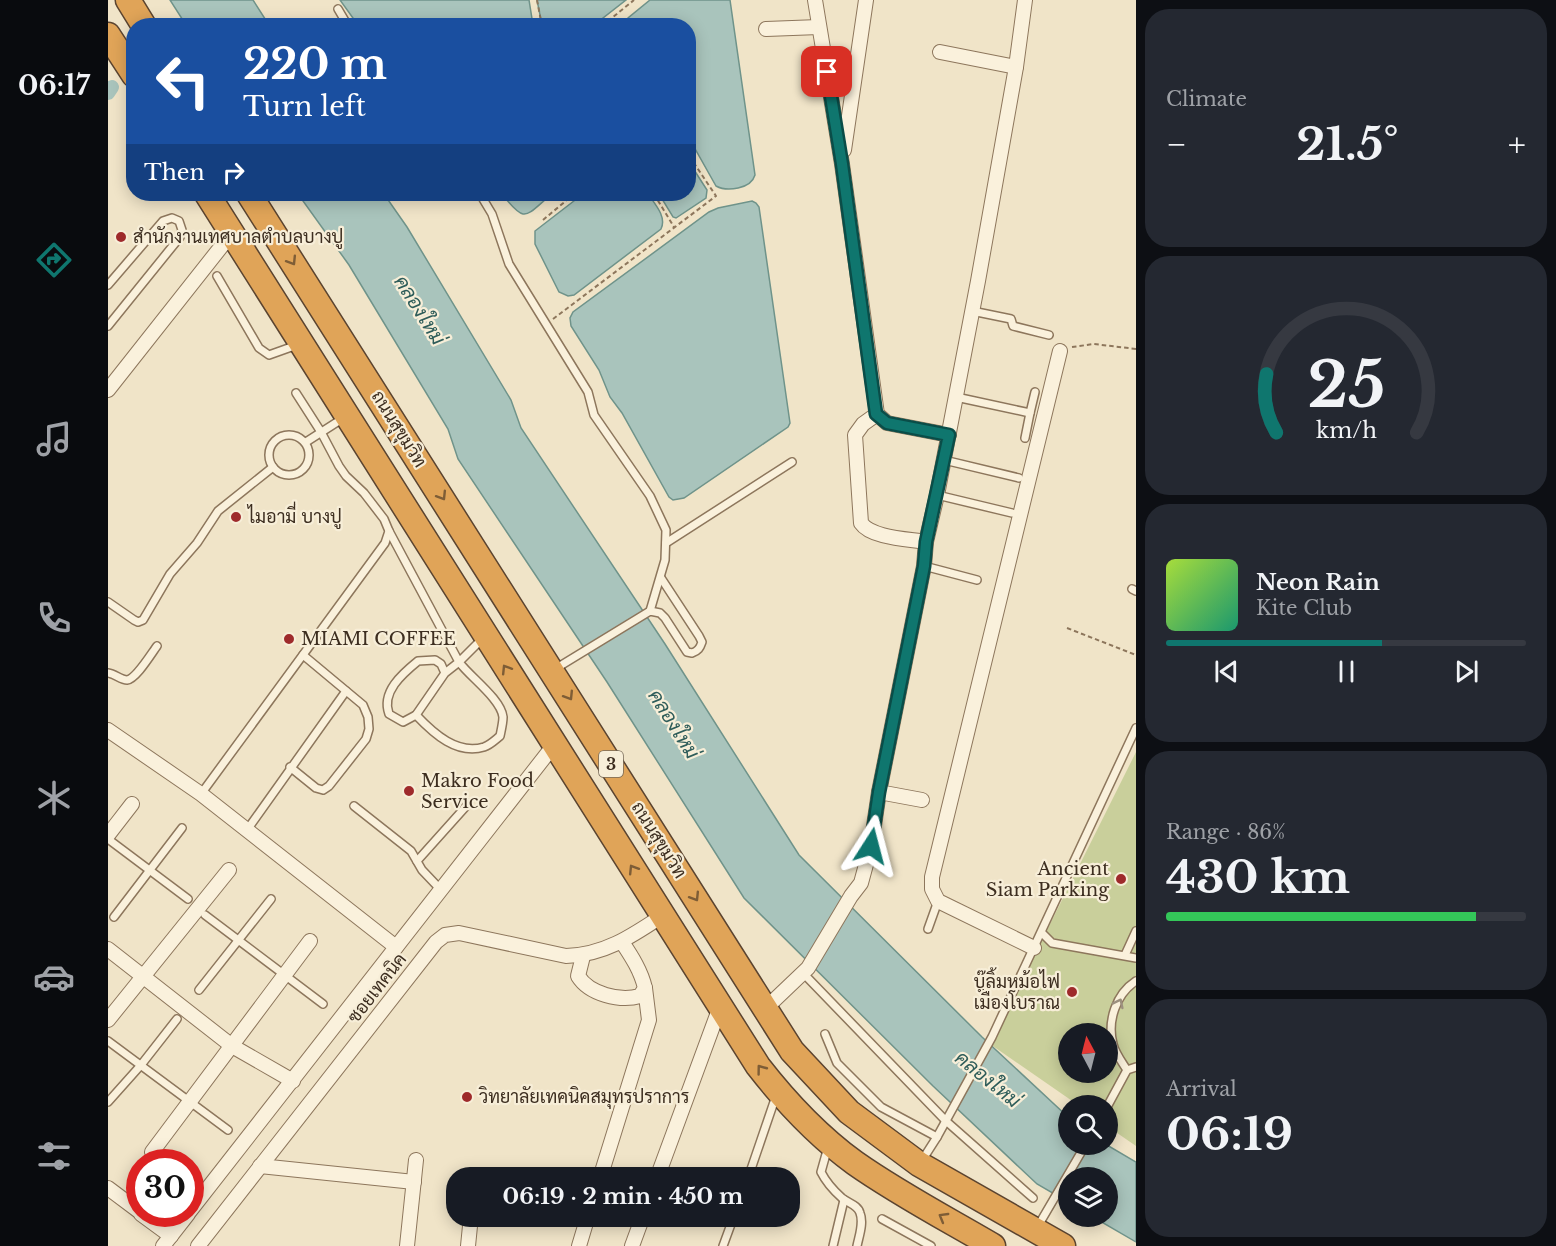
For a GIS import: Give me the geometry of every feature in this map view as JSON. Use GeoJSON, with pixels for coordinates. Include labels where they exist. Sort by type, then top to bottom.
{"type":"FeatureCollection","features":[{"type":"Feature","properties":{"kind":"highway"},"geometry":{"type":"LineString","coordinates":[[128,0],[139,18]]}},
{"type":"Feature","properties":{"kind":"highway"},"geometry":{"type":"LineString","coordinates":[[113,47],[126,64]]}},
{"type":"Feature","properties":{"kind":"highway","name":"ถนนสุขุมวิท"},"geometry":{"type":"LineString","coordinates":[[211,201],[662,916],[747,1049],[778,1091],[829,1142],[854,1162],[993,1246]]}},
{"type":"Feature","properties":{"kind":"highway","name":"ถนนสุขุมวิท"},"geometry":{"type":"LineString","coordinates":[[253,201],[792,1051],[849,1112],[919,1164],[1062,1246]]}},
{"type":"Feature","properties":{"kind":"street"},"geometry":{"type":"LineString","coordinates":[[815,0],[842,164],[876,414],[887,423],[949,435]]}},
{"type":"Feature","properties":{"kind":"street"},"geometry":{"type":"LineString","coordinates":[[842,164],[867,0]]}},
{"type":"Feature","properties":{"kind":"street"},"geometry":{"type":"LineString","coordinates":[[765,1009],[805,970],[861,883],[871,846],[879,792],[924,566],[926,542],[972,311],[1016,67],[1025,0]]}},
{"type":"Feature","properties":{"kind":"street"},"geometry":{"type":"LineString","coordinates":[[766,29],[819,27]]}},
{"type":"Feature","properties":{"kind":"street"},"geometry":{"type":"LineString","coordinates":[[940,52],[1016,67]]}},
{"type":"Feature","properties":{"kind":"street"},"geometry":{"type":"LineString","coordinates":[[108,390],[232,234]]}},
{"type":"Feature","properties":{"kind":"street"},"geometry":{"type":"LineString","coordinates":[[1034,948],[938,901],[932,889],[932,877],[1060,351]]}},
{"type":"Feature","properties":{"kind":"street"},"geometry":{"type":"LineString","coordinates":[[876,414],[863,424],[855,435],[861,523],[865,529],[884,535],[926,542]]}},
{"type":"Feature","properties":{"kind":"street"},"geometry":{"type":"LineString","coordinates":[[108,730],[201,794],[396,947]]}},
{"type":"Feature","properties":{"kind":"street"},"geometry":{"type":"LineString","coordinates":[[204,1193],[554,746]]}},
{"type":"Feature","properties":{"kind":"street"},"geometry":{"type":"LineString","coordinates":[[879,792],[922,800]]}},
{"type":"Feature","properties":{"kind":"street"},"geometry":{"type":"LineString","coordinates":[[108,837],[132,804]]}},
{"type":"Feature","properties":{"kind":"street"},"geometry":{"type":"LineString","coordinates":[[108,1020],[229,870]]}},
{"type":"Feature","properties":{"kind":"street","name":"ซอยเทคนิค"},"geometry":{"type":"LineString","coordinates":[[198,1246],[436,942],[445,935],[459,933],[566,956],[583,956],[622,942],[662,916]]}},
{"type":"Feature","properties":{"kind":"street"},"geometry":{"type":"LineString","coordinates":[[154,1149],[310,942]]}},
{"type":"Feature","properties":{"kind":"street"},"geometry":{"type":"LineString","coordinates":[[603,1167],[649,1020],[645,988],[637,966],[622,942]]}},
{"type":"Feature","properties":{"kind":"street"},"geometry":{"type":"LineString","coordinates":[[108,949],[232,1046],[293,1081]]}},
{"type":"Feature","properties":{"kind":"street"},"geometry":{"type":"LineString","coordinates":[[583,956],[578,976],[583,984],[594,990],[630,999],[639,996],[645,988]]}},
{"type":"Feature","properties":{"kind":"street"},"geometry":{"type":"LineString","coordinates":[[661,1167],[720,1007]]}},
{"type":"Feature","properties":{"kind":"street"},"geometry":{"type":"LineString","coordinates":[[407,1246],[416,1160]]}},
{"type":"Feature","properties":{"kind":"street"},"geometry":{"type":"LineString","coordinates":[[260,1166],[414,1182]]}},
{"type":"Feature","properties":{"kind":"street"},"geometry":{"type":"LineString","coordinates":[[108,1188],[126,1202]]}},
{"type":"Feature","properties":{"kind":"street"},"geometry":{"type":"LineString","coordinates":[[154,1227],[167,1241],[178,1227]]}},
{"type":"Feature","properties":{"kind":"street"},"geometry":{"type":"LineString","coordinates":[[468,1246],[470,1227]]}},
{"type":"Feature","properties":{"kind":"street"},"geometry":{"type":"LineString","coordinates":[[579,1246],[585,1227]]}},
{"type":"Feature","properties":{"kind":"street"},"geometry":{"type":"LineString","coordinates":[[632,1246],[639,1227]]}},
{"type":"Feature","properties":{"kind":"lane"},"geometry":{"type":"LineString","coordinates":[[338,9],[343,18]]}},
{"type":"Feature","properties":{"kind":"lane"},"geometry":{"type":"LineString","coordinates":[[484,201],[492,214],[508,264],[588,392],[594,415],[650,496],[666,530],[661,578],[648,611],[585,653],[553,671]]}},
{"type":"Feature","properties":{"kind":"lane"},"geometry":{"type":"LineString","coordinates":[[108,285],[163,220],[172,218],[179,221],[182,230],[180,237],[108,326]]}},
{"type":"Feature","properties":{"kind":"lane"},"geometry":{"type":"LineString","coordinates":[[217,276],[259,348],[270,355],[302,344]]}},
{"type":"Feature","properties":{"kind":"lane"},"geometry":{"type":"LineString","coordinates":[[972,311],[1011,320],[1013,327],[1049,335]]}},
{"type":"Feature","properties":{"kind":"lane"},"geometry":{"type":"LineString","coordinates":[[1025,438],[1035,392]]}},
{"type":"Feature","properties":{"kind":"lane"},"geometry":{"type":"LineString","coordinates":[[296,393],[339,466],[384,519],[459,662],[467,673],[490,694],[503,716],[500,736],[486,747],[464,750],[441,738],[416,715]]}},
{"type":"Feature","properties":{"kind":"lane"},"geometry":{"type":"LineString","coordinates":[[956,397],[1030,413]]}},
{"type":"Feature","properties":{"kind":"lane"},"geometry":{"type":"LineString","coordinates":[[306,442],[347,416]]}},
{"type":"Feature","properties":{"kind":"lane"},"geometry":{"type":"LineString","coordinates":[[286,434],[297,436],[306,442],[310,452],[308,462],[302,471],[292,475],[281,474],[273,467],[268,457],[270,447],[276,438],[286,434]]}},
{"type":"Feature","properties":{"kind":"lane"},"geometry":{"type":"LineString","coordinates":[[944,460],[1019,478]]}},
{"type":"Feature","properties":{"kind":"lane"},"geometry":{"type":"LineString","coordinates":[[666,543],[792,462]]}},
{"type":"Feature","properties":{"kind":"lane"},"geometry":{"type":"LineString","coordinates":[[108,602],[134,620],[138,622],[143,620],[170,574],[197,543],[218,511],[273,467]]}},
{"type":"Feature","properties":{"kind":"lane"},"geometry":{"type":"LineString","coordinates":[[937,495],[1012,513]]}},
{"type":"Feature","properties":{"kind":"lane"},"geometry":{"type":"LineString","coordinates":[[201,794],[385,543],[389,531]]}},
{"type":"Feature","properties":{"kind":"lane"},"geometry":{"type":"LineString","coordinates":[[924,566],[977,580]]}},
{"type":"Feature","properties":{"kind":"lane"},"geometry":{"type":"LineString","coordinates":[[648,611],[660,613],[665,618],[687,652],[692,653],[700,648],[702,642],[699,636],[661,578]]}},
{"type":"Feature","properties":{"kind":"lane"},"geometry":{"type":"LineString","coordinates":[[445,673],[441,664],[435,660],[418,661],[390,690],[386,699],[389,714],[404,722],[416,715],[445,673],[486,636]]}},
{"type":"Feature","properties":{"kind":"lane"},"geometry":{"type":"LineString","coordinates":[[108,674],[115,674],[124,680],[129,680],[157,646]]}},
{"type":"Feature","properties":{"kind":"lane"},"geometry":{"type":"LineString","coordinates":[[291,768],[316,788],[323,790],[329,786],[366,739],[369,729],[363,705],[303,654]]}},
{"type":"Feature","properties":{"kind":"lane"},"geometry":{"type":"LineString","coordinates":[[247,830],[346,691]]}},
{"type":"Feature","properties":{"kind":"lane"},"geometry":{"type":"LineString","coordinates":[[919,1164],[938,1137],[992,1037],[1136,728]]}},
{"type":"Feature","properties":{"kind":"lane"},"geometry":{"type":"LineString","coordinates":[[417,861],[469,803]]}},
{"type":"Feature","properties":{"kind":"lane"},"geometry":{"type":"LineString","coordinates":[[354,806],[411,851],[422,870],[441,890]]}},
{"type":"Feature","properties":{"kind":"lane"},"geometry":{"type":"LineString","coordinates":[[114,917],[182,828]]}},
{"type":"Feature","properties":{"kind":"lane"},"geometry":{"type":"LineString","coordinates":[[108,837],[188,899]]}},
{"type":"Feature","properties":{"kind":"lane"},"geometry":{"type":"LineString","coordinates":[[199,990],[271,899]]}},
{"type":"Feature","properties":{"kind":"lane"},"geometry":{"type":"LineString","coordinates":[[928,929],[938,901]]}},
{"type":"Feature","properties":{"kind":"lane"},"geometry":{"type":"LineString","coordinates":[[205,915],[323,1004]]}},
{"type":"Feature","properties":{"kind":"lane"},"geometry":{"type":"LineString","coordinates":[[1125,956],[1136,931]]}},
{"type":"Feature","properties":{"kind":"lane"},"geometry":{"type":"LineString","coordinates":[[1042,933],[1052,943],[1136,958]]}},
{"type":"Feature","properties":{"kind":"lane"},"geometry":{"type":"LineString","coordinates":[[805,970],[946,1121],[1033,1198]]}},
{"type":"Feature","properties":{"kind":"lane"},"geometry":{"type":"LineString","coordinates":[[1127,1070],[1113,1046],[1111,1026],[1117,1002],[1136,981]]}},
{"type":"Feature","properties":{"kind":"lane"},"geometry":{"type":"LineString","coordinates":[[108,1102],[141,1065],[177,1018]]}},
{"type":"Feature","properties":{"kind":"lane"},"geometry":{"type":"LineString","coordinates":[[825,1034],[837,1064],[881,1107],[938,1137]]}},
{"type":"Feature","properties":{"kind":"lane"},"geometry":{"type":"LineString","coordinates":[[108,1041],[228,1130]]}},
{"type":"Feature","properties":{"kind":"lane"},"geometry":{"type":"LineString","coordinates":[[1113,1095],[1127,1070],[1136,1067]]}},
{"type":"Feature","properties":{"kind":"lane"},"geometry":{"type":"LineString","coordinates":[[752,1167],[778,1091]]}},
{"type":"Feature","properties":{"kind":"lane"},"geometry":{"type":"LineString","coordinates":[[829,1142],[821,1172],[826,1182],[861,1214],[857,1246]]}},
{"type":"Feature","properties":{"kind":"lane"},"geometry":{"type":"LineString","coordinates":[[1035,1231],[1080,1155]]}},
{"type":"Feature","properties":{"kind":"lane"},"geometry":{"type":"LineString","coordinates":[[833,1246],[844,1200]]}},
{"type":"Feature","properties":{"kind":"lane"},"geometry":{"type":"LineString","coordinates":[[882,1219],[931,1246]]}},
{"type":"Feature","properties":{"kind":"lane"},"geometry":{"type":"LineString","coordinates":[[723,1246],[730,1227]]}},
{"type":"Feature","properties":{"kind":"path"},"geometry":{"type":"LineString","coordinates":[[537,0],[540,18]]}},
{"type":"Feature","properties":{"kind":"path"},"geometry":{"type":"LineString","coordinates":[[611,18],[634,0]]}},
{"type":"Feature","properties":{"kind":"path"},"geometry":{"type":"LineString","coordinates":[[546,324],[716,196],[696,166]]}},
{"type":"Feature","properties":{"kind":"path"},"geometry":{"type":"LineString","coordinates":[[543,220],[566,201]]}},
{"type":"Feature","properties":{"kind":"path"},"geometry":{"type":"LineString","coordinates":[[658,201],[674,228]]}},
{"type":"Feature","properties":{"kind":"path"},"geometry":{"type":"LineString","coordinates":[[1060,351],[1094,344],[1136,349]]}},
{"type":"Feature","properties":{"kind":"path"},"geometry":{"type":"LineString","coordinates":[[1067,628],[1136,655]]}},
{"type":"Feature","properties":{"kind":"green space"},"geometry":{"type":"Polygon","coordinates":[[[1136,752],[1136,1146],[1118,1134],[1118,1095],[1064,1095],[990,1044],[1136,752]]]}},
{"type":"Feature","properties":{"kind":"water"},"geometry":{"type":"Polygon","coordinates":[[[170,0],[253,0],[265,18],[182,18],[170,0]]]}},
{"type":"Feature","properties":{"kind":"water"},"geometry":{"type":"Polygon","coordinates":[[[340,0],[529,0],[532,18],[353,18],[340,0]]]}},
{"type":"Feature","properties":{"kind":"water"},"geometry":{"type":"Polygon","coordinates":[[[537,0],[626,0],[603,18],[541,18],[537,0]]]}},
{"type":"Feature","properties":{"kind":"water"},"geometry":{"type":"Polygon","coordinates":[[[650,0],[730,0],[755,175],[753,180],[744,186],[732,189],[716,186],[696,150],[696,18],[628,18],[650,0]]]}},
{"type":"Feature","properties":{"kind":"water"},"geometry":{"type":"Polygon","coordinates":[[[696,173],[707,190],[706,198],[676,218],[673,217],[663,201],[696,201],[696,173]]]}},
{"type":"Feature","properties":{"kind":"water","name":"คลองใหม่"},"geometry":{"type":"Polygon","coordinates":[[[303,201],[389,201],[407,227],[511,400],[521,428],[665,644],[799,855],[982,1037],[1058,1108],[1058,1155],[1118,1155],[1118,1151],[1136,1162],[1136,1242],[1110,1227],[1118,1227],[1118,1167],[1058,1167],[1058,1196],[1037,1184],[933,1086],[744,898],[607,682],[458,459],[448,429],[349,265],[303,201]]]}},
{"type":"Feature","properties":{"kind":"water"},"geometry":{"type":"Polygon","coordinates":[[[508,201],[544,201],[526,214],[516,210],[508,201]]]}},
{"type":"Feature","properties":{"kind":"water"},"geometry":{"type":"Polygon","coordinates":[[[574,201],[653,201],[662,220],[661,229],[574,295],[568,296],[559,292],[535,244],[535,231],[574,201]]]}},
{"type":"Feature","properties":{"kind":"water"},"geometry":{"type":"Polygon","coordinates":[[[752,201],[759,207],[790,423],[788,427],[684,498],[673,500],[669,497],[622,413],[610,397],[599,370],[571,326],[570,318],[573,312],[709,212],[752,201]]]}},
{"type":"Feature","properties":{"kind":"waterway"},"geometry":{"type":"LineString","coordinates":[[108,93],[112,87]]}},
{"type":"Feature","properties":{"kind":"place","name":"สำนักงานเทศบาลตำบลบางปู"},"geometry":{"type":"Point","coordinates":[121,237]}},
{"type":"Feature","properties":{"kind":"place","name":"ไมอามี่ บางปู"},"geometry":{"type":"Point","coordinates":[236,517]}},
{"type":"Feature","properties":{"kind":"place","name":"MIAMI COFFEE"},"geometry":{"type":"Point","coordinates":[289,639]}},
{"type":"Feature","properties":{"kind":"place","name":"Makro Food Service"},"geometry":{"type":"Point","coordinates":[409,791]}},
{"type":"Feature","properties":{"kind":"place","name":"Ancient Siam Parking"},"geometry":{"type":"Point","coordinates":[1121,879]}},
{"type":"Feature","properties":{"kind":"place","name":"บู๊ลิ้มหม้อไฟ เมืองโบราณ"},"geometry":{"type":"Point","coordinates":[1072,992]}},
{"type":"Feature","properties":{"kind":"place","name":"วิทยาลัยเทคนิคสมุทรปราการ"},"geometry":{"type":"Point","coordinates":[467,1097]}},
{"type":"Feature","properties":{"kind":"route"},"geometry":{"type":"LineString","coordinates":[[827,72],[842,164],[876,414],[887,423],[949,435],[926,542],[924,566],[879,792],[871,846]]}}]}
